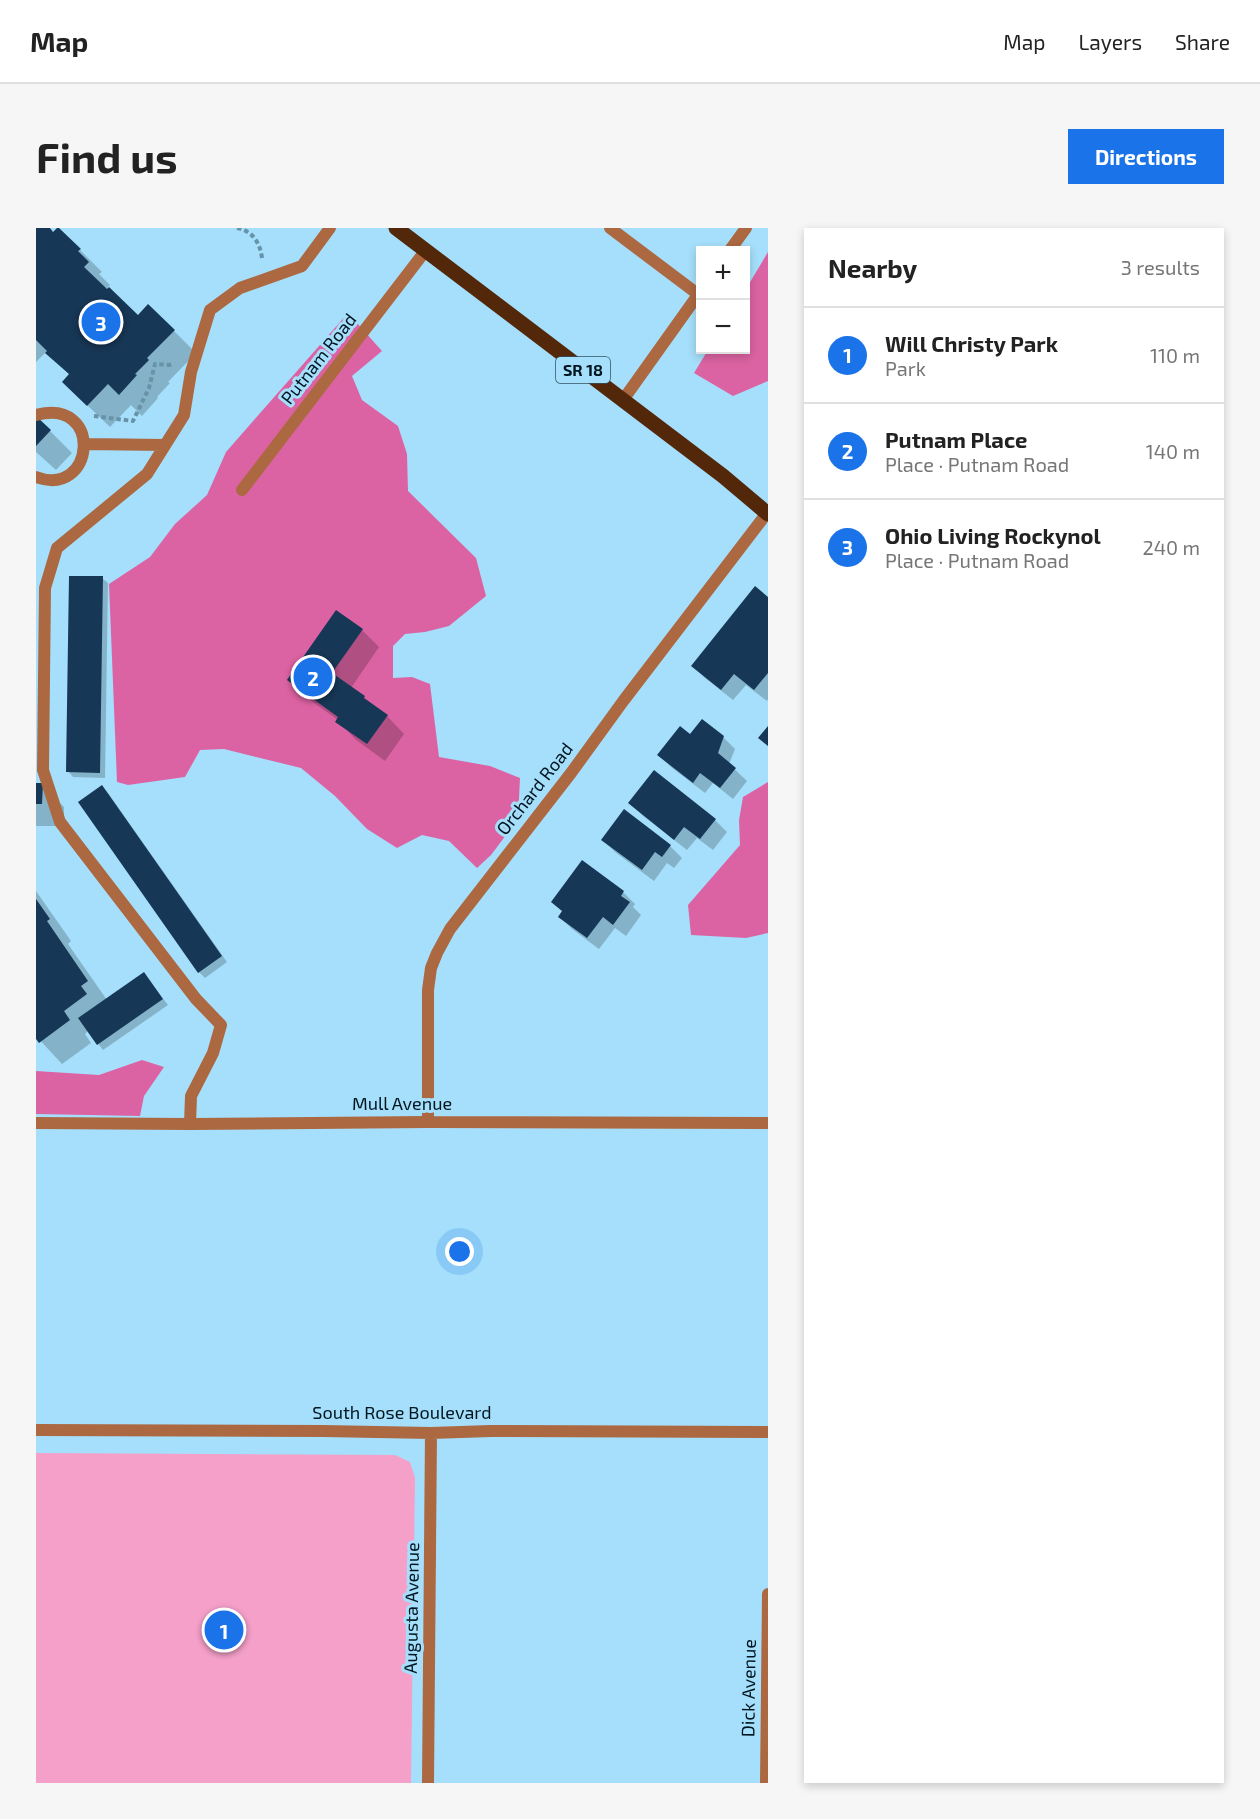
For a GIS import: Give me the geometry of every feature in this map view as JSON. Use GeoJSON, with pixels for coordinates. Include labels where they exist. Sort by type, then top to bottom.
{"type":"FeatureCollection","features":[{"type":"Feature","properties":{"kind":"main road","name":"SR 18"},"geometry":{"type":"LineString","coordinates":[[396,228],[723,476],[768,513]]}},
{"type":"Feature","properties":{"kind":"street"},"geometry":{"type":"LineString","coordinates":[[190,1124],[191,1096],[213,1053],[221,1025],[196,999],[60,822],[43,770],[45,588],[57,548],[147,474],[184,415],[191,372],[210,310],[240,288],[302,266],[330,228]]}},
{"type":"Feature","properties":{"kind":"street"},"geometry":{"type":"LineString","coordinates":[[609,228],[696,290]]}},
{"type":"Feature","properties":{"kind":"street"},"geometry":{"type":"LineString","coordinates":[[733,246],[746,228]]}},
{"type":"Feature","properties":{"kind":"street","name":"Putnam Road"},"geometry":{"type":"LineString","coordinates":[[242,490],[426,250]]}},
{"type":"Feature","properties":{"kind":"street"},"geometry":{"type":"LineString","coordinates":[[623,400],[696,299]]}},
{"type":"Feature","properties":{"kind":"street"},"geometry":{"type":"LineString","coordinates":[[36,415],[57,413],[68,417],[82,433],[85,444],[84,455],[79,466],[71,474],[49,481],[36,477]]}},
{"type":"Feature","properties":{"kind":"street"},"geometry":{"type":"LineString","coordinates":[[85,444],[165,446]]}},
{"type":"Feature","properties":{"kind":"street","name":"Orchard Road"},"geometry":{"type":"LineString","coordinates":[[428,1122],[428,990],[431,968],[450,929],[768,513]]}},
{"type":"Feature","properties":{"kind":"street","name":"Mull Avenue"},"geometry":{"type":"LineString","coordinates":[[36,1123],[768,1123]]}},
{"type":"Feature","properties":{"kind":"street","name":"South Rose Boulevard"},"geometry":{"type":"LineString","coordinates":[[36,1430],[432,1433],[491,1431],[768,1432]]}},
{"type":"Feature","properties":{"kind":"street","name":"Augusta Avenue"},"geometry":{"type":"LineString","coordinates":[[428,1783],[432,1433]]}},
{"type":"Feature","properties":{"kind":"street","name":"Dick Avenue"},"geometry":{"type":"LineString","coordinates":[[766,1783],[768,1594]]}},
{"type":"Feature","properties":{"kind":"path"},"geometry":{"type":"LineString","coordinates":[[237,228],[243,229],[256,239],[262,258],[254,261]]}},
{"type":"Feature","properties":{"kind":"path"},"geometry":{"type":"LineString","coordinates":[[91,416],[133,421],[149,388],[155,364],[169,365],[178,361]]}},
{"type":"Feature","properties":{"kind":"shaded area"},"geometry":{"type":"Polygon","coordinates":[[[768,252],[768,381],[733,396],[694,373],[706,354],[750,354],[750,282],[768,252]]]}},
{"type":"Feature","properties":{"kind":"shaded area"},"geometry":{"type":"Polygon","coordinates":[[[348,313],[382,351],[352,376],[362,400],[398,426],[407,454],[408,491],[476,558],[486,596],[449,626],[405,634],[393,646],[393,678],[412,677],[430,684],[439,757],[490,766],[520,778],[518,819],[491,855],[477,868],[449,841],[422,835],[397,848],[367,829],[335,796],[301,768],[224,749],[200,750],[185,777],[128,785],[117,782],[109,584],[150,557],[175,524],[207,495],[226,452],[348,313]]]}},
{"type":"Feature","properties":{"kind":"shaded area"},"geometry":{"type":"Polygon","coordinates":[[[768,782],[768,933],[746,938],[691,935],[688,905],[740,845],[739,820],[743,797],[768,782]]]}},
{"type":"Feature","properties":{"kind":"shaded area"},"geometry":{"type":"Polygon","coordinates":[[[142,1060],[164,1067],[144,1096],[140,1116],[36,1114],[36,1071],[99,1075],[142,1060]]]}},
{"type":"Feature","properties":{"kind":"shaded area"},"geometry":{"type":"Polygon","coordinates":[[[36,1453],[395,1455],[410,1462],[415,1478],[411,1783],[36,1783],[36,1453]]]}},
{"type":"Feature","properties":{"kind":"building"},"geometry":{"type":"Polygon","coordinates":[[[36,228],[50,228],[53,232],[59,228],[81,249],[78,251],[89,262],[84,267],[107,289],[109,287],[138,315],[148,304],[175,330],[147,358],[149,360],[119,395],[108,384],[87,406],[62,382],[69,374],[45,353],[47,351],[36,340],[36,228]]]}},
{"type":"Feature","properties":{"kind":"building"},"geometry":{"type":"Polygon","coordinates":[[[36,416],[51,430],[36,446],[36,416]]]}},
{"type":"Feature","properties":{"kind":"building"},"geometry":{"type":"Polygon","coordinates":[[[69,576],[103,576],[100,773],[66,772],[69,576]]]}},
{"type":"Feature","properties":{"kind":"building"},"geometry":{"type":"Polygon","coordinates":[[[755,586],[768,597],[768,673],[754,690],[734,674],[721,690],[691,666],[755,586]]]}},
{"type":"Feature","properties":{"kind":"building"},"geometry":{"type":"Polygon","coordinates":[[[336,610],[363,629],[332,673],[388,715],[367,744],[335,722],[338,717],[287,680],[336,610]]]}},
{"type":"Feature","properties":{"kind":"building"},"geometry":{"type":"Polygon","coordinates":[[[702,719],[724,736],[718,753],[736,768],[720,788],[700,773],[693,783],[657,755],[680,726],[690,734],[702,719]]]}},
{"type":"Feature","properties":{"kind":"building"},"geometry":{"type":"Polygon","coordinates":[[[768,726],[768,746],[758,738],[768,726]]]}},
{"type":"Feature","properties":{"kind":"building"},"geometry":{"type":"Polygon","coordinates":[[[654,770],[716,819],[700,839],[684,827],[674,840],[628,803],[654,770]]]}},
{"type":"Feature","properties":{"kind":"building"},"geometry":{"type":"Polygon","coordinates":[[[36,783],[43,783],[42,804],[36,804],[36,783]]]}},
{"type":"Feature","properties":{"kind":"building"},"geometry":{"type":"Polygon","coordinates":[[[102,785],[222,956],[198,973],[78,802],[102,785]]]}},
{"type":"Feature","properties":{"kind":"building"},"geometry":{"type":"Polygon","coordinates":[[[624,809],[671,845],[662,857],[655,852],[642,870],[601,840],[624,809]]]}},
{"type":"Feature","properties":{"kind":"building"},"geometry":{"type":"Polygon","coordinates":[[[582,860],[624,891],[621,896],[630,902],[613,925],[603,917],[587,938],[558,917],[562,911],[551,902],[582,860]]]}},
{"type":"Feature","properties":{"kind":"building"},"geometry":{"type":"Polygon","coordinates":[[[36,899],[50,919],[47,921],[88,981],[81,986],[87,994],[64,1011],[70,1020],[39,1043],[36,1039],[36,899]]]}},
{"type":"Feature","properties":{"kind":"building"},"geometry":{"type":"Polygon","coordinates":[[[144,972],[163,999],[97,1045],[78,1018],[144,972]]]}},
{"type":"Feature","properties":{"kind":"place","name":"Ohio Living Rockynol"},"geometry":{"type":"Point","coordinates":[101,322]}},
{"type":"Feature","properties":{"kind":"place","name":"Putnam Place"},"geometry":{"type":"Point","coordinates":[313,677]}},
{"type":"Feature","properties":{"kind":"place","name":"Will Christy Park"},"geometry":{"type":"Point","coordinates":[224,1630]}}]}
